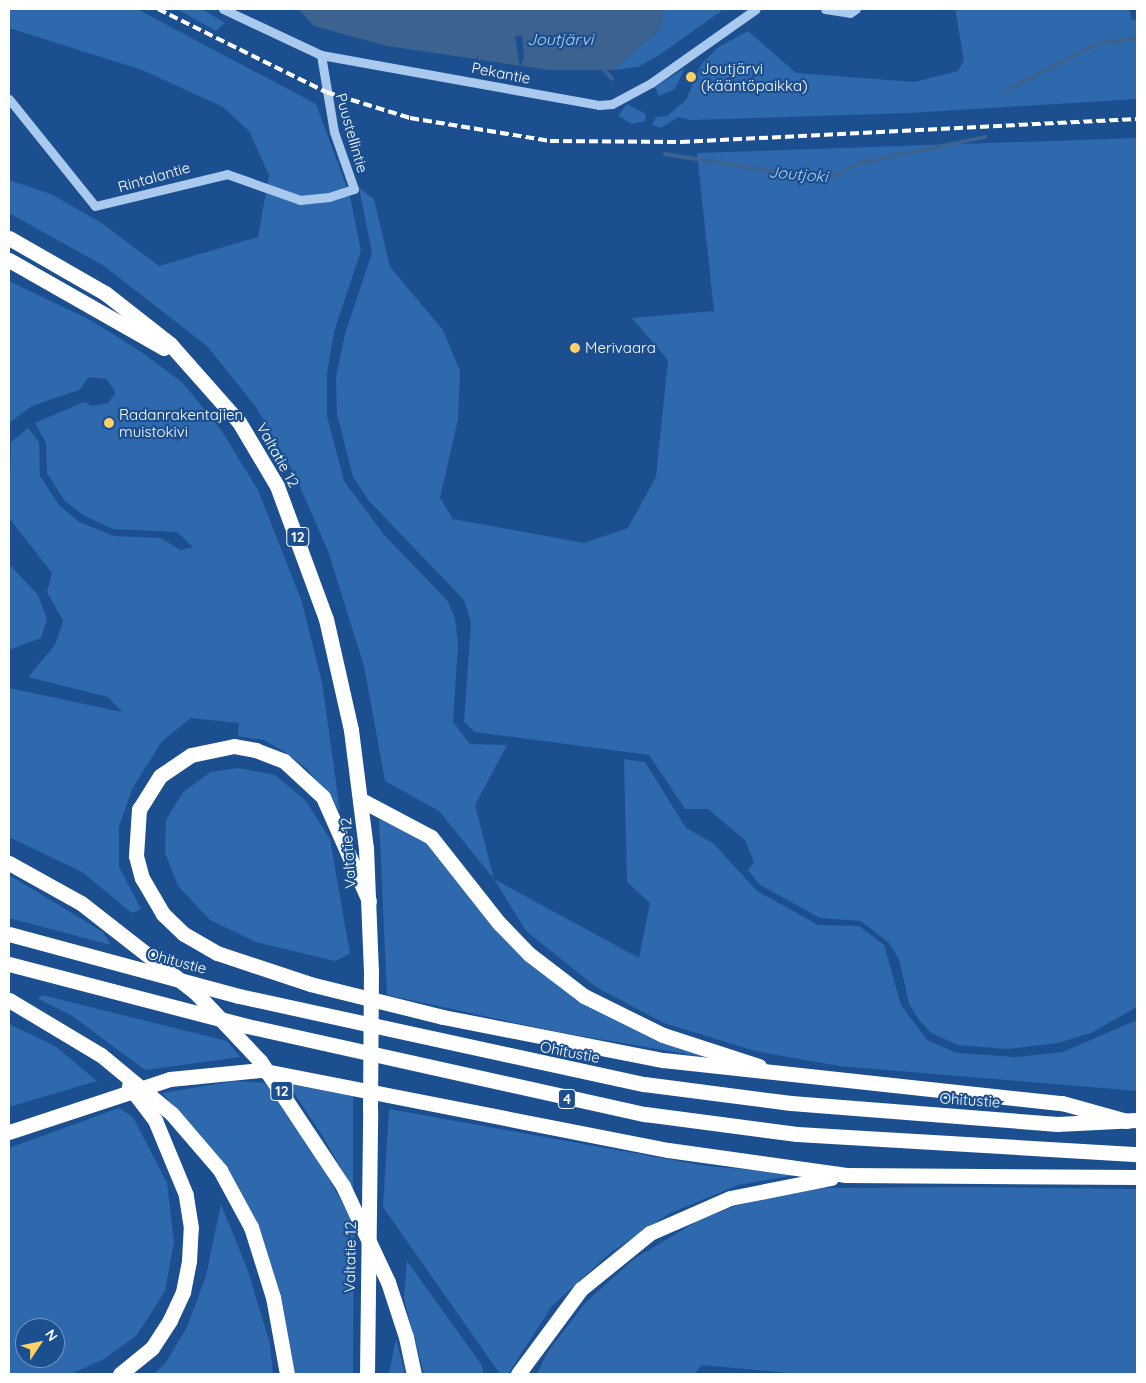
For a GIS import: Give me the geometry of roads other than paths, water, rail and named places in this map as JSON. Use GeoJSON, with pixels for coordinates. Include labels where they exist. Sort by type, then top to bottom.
{"type":"FeatureCollection","features":[{"type":"Feature","properties":{"kind":"highway","name":"Valtatie 12"},"geometry":{"type":"LineString","coordinates":[[12,240],[146,322],[195,368],[259,453],[294,526],[326,619],[362,800],[369,901],[371,970],[367,1374]]}},
{"type":"Feature","properties":{"kind":"highway","name":"Valtatie 12"},"geometry":{"type":"LineString","coordinates":[[9,260],[122,322],[195,368]]}},
{"type":"Feature","properties":{"kind":"highway"},"geometry":{"type":"LineString","coordinates":[[369,901],[323,797],[303,775],[266,753],[234,746],[191,755],[160,776],[139,809],[136,856],[152,896],[184,934],[217,954],[310,984],[444,1018],[663,1060],[1062,1103],[1132,1120]]}},
{"type":"Feature","properties":{"kind":"highway"},"geometry":{"type":"LineString","coordinates":[[362,800],[431,837],[505,929],[584,996],[663,1035],[777,1072]]}},
{"type":"Feature","properties":{"kind":"highway","name":"12"},"geometry":{"type":"LineString","coordinates":[[9,863],[80,903],[188,987],[260,1061],[343,1186],[388,1282],[406,1337],[414,1374]]}},
{"type":"Feature","properties":{"kind":"highway","name":"Ohitustie"},"geometry":{"type":"LineString","coordinates":[[9,934],[239,996],[644,1084],[791,1103],[1027,1122],[1132,1120]]}},
{"type":"Feature","properties":{"kind":"highway","name":"4"},"geometry":{"type":"LineString","coordinates":[[9,964],[276,1033],[645,1114],[797,1134],[1137,1154]]}},
{"type":"Feature","properties":{"kind":"highway"},"geometry":{"type":"LineString","coordinates":[[9,1000],[101,1055],[172,1114],[220,1170],[251,1228],[273,1297],[288,1374]]}},
{"type":"Feature","properties":{"kind":"highway"},"geometry":{"type":"LineString","coordinates":[[101,1055],[155,1120],[186,1195],[191,1228],[189,1261],[182,1292],[170,1320],[152,1348],[120,1374]]}},
{"type":"Feature","properties":{"kind":"highway"},"geometry":{"type":"LineString","coordinates":[[9,1132],[170,1079],[260,1070],[668,1150],[846,1175],[1137,1177]]}},
{"type":"Feature","properties":{"kind":"highway"},"geometry":{"type":"LineString","coordinates":[[518,1374],[581,1289],[650,1233],[730,1198],[846,1175]]}},
{"type":"Feature","properties":{"kind":"street","name":"Pekantie"},"geometry":{"type":"LineString","coordinates":[[223,9],[321,55],[599,106],[612,104],[651,83],[756,9]]}},
{"type":"Feature","properties":{"kind":"street"},"geometry":{"type":"LineString","coordinates":[[825,9],[850,13],[856,9]]}},
{"type":"Feature","properties":{"kind":"street","name":"Puustellintie"},"geometry":{"type":"LineString","coordinates":[[321,55],[334,132],[354,189]]}},
{"type":"Feature","properties":{"kind":"street","name":"Rintalantie"},"geometry":{"type":"LineString","coordinates":[[9,99],[95,206],[227,174],[300,200],[354,189]]}},
{"type":"Feature","properties":{"kind":"water","name":"Joutjärvi"},"geometry":{"type":"Polygon","coordinates":[[[298,9],[663,9],[661,28],[614,70],[548,70],[387,46],[314,26],[298,9]]]}},
{"type":"Feature","properties":{"kind":"waterway","name":"Joutjoki"},"geometry":{"type":"LineString","coordinates":[[1005,91],[1097,44],[1137,38]]}},
{"type":"Feature","properties":{"kind":"waterway","name":"Joutjoki"},"geometry":{"type":"LineString","coordinates":[[604,70],[612,79]]}},
{"type":"Feature","properties":{"kind":"waterway","name":"Joutjoki"},"geometry":{"type":"LineString","coordinates":[[665,154],[826,180],[859,163],[985,137]]}},
{"type":"Feature","properties":{"kind":"railway"},"geometry":{"type":"LineString","coordinates":[[158,9],[326,92],[410,118],[550,141],[681,142],[1137,119]]}},
{"type":"Feature","properties":{"kind":"place","name":"Joutjärvi (kääntöpaikka)"},"geometry":{"type":"Point","coordinates":[691,77]}},
{"type":"Feature","properties":{"kind":"place","name":"Merivaara"},"geometry":{"type":"Point","coordinates":[575,348]}},
{"type":"Feature","properties":{"kind":"place","name":"Radanrakentajien muistokivi"},"geometry":{"type":"Point","coordinates":[109,423]}}]}
